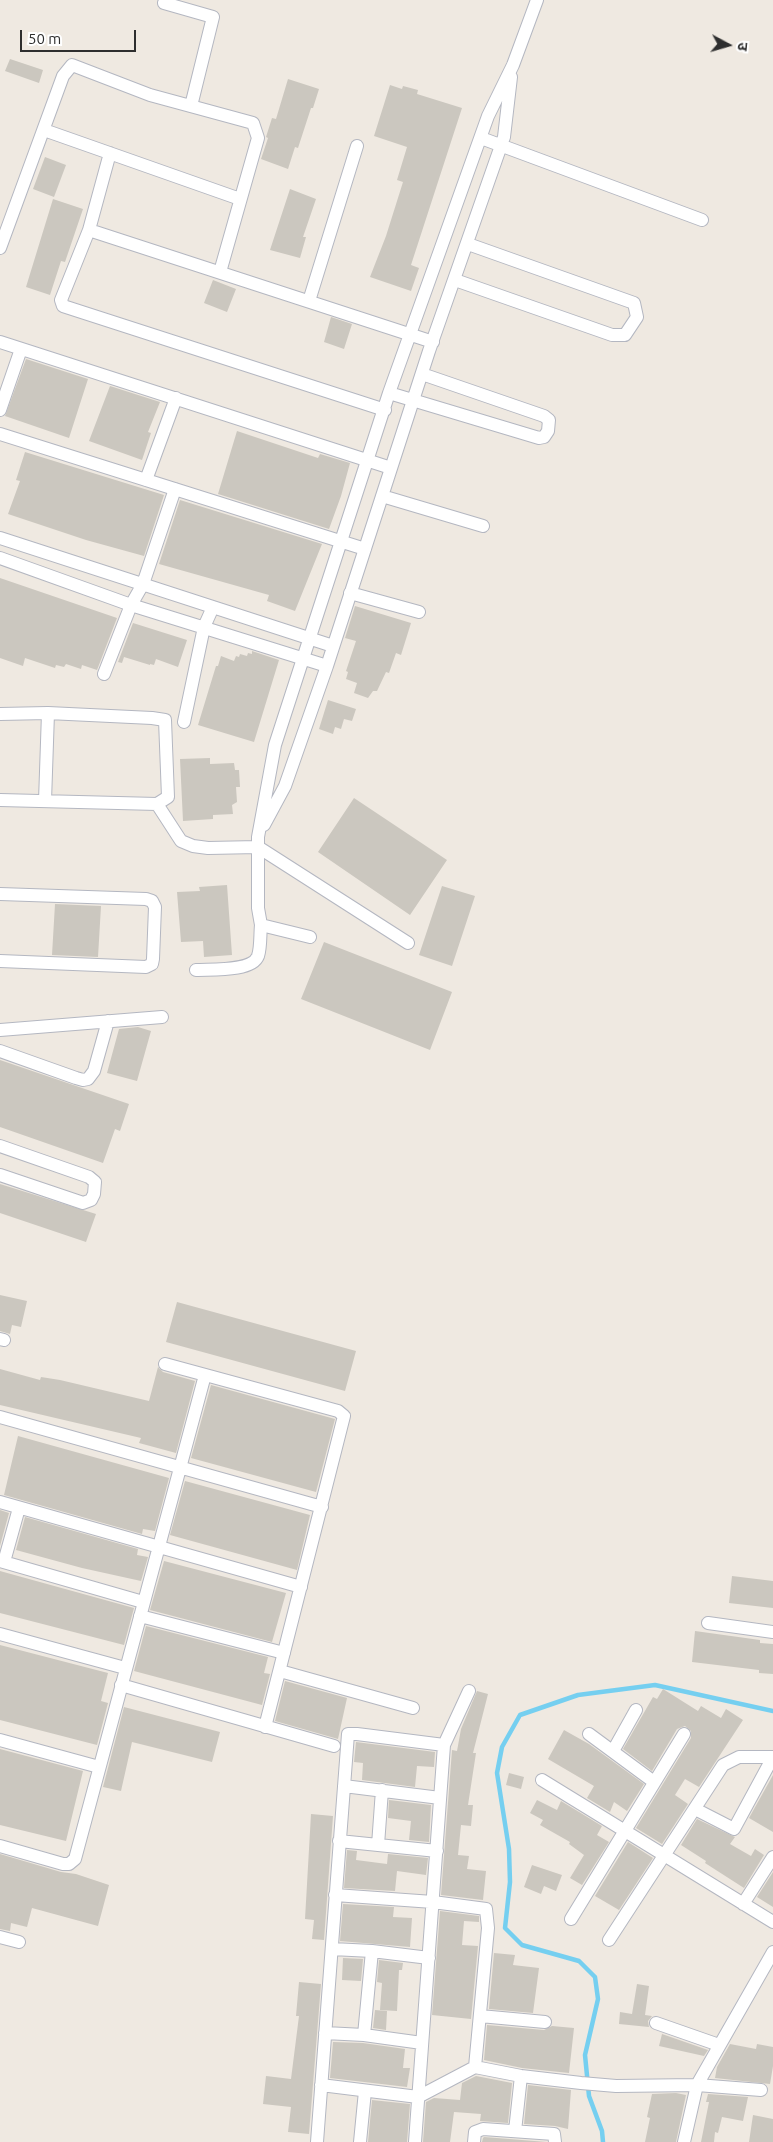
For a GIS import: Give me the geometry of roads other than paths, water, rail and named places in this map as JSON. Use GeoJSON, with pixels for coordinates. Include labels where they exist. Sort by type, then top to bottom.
{"type":"FeatureCollection","features":[{"type":"Feature","properties":{"kind":"street"},"geometry":{"type":"LineString","coordinates":[[196,970],[247,967],[258,956],[261,925],[258,908],[258,842],[275,745],[389,393],[488,116],[512,64],[537,0]]}},
{"type":"Feature","properties":{"kind":"street"},"geometry":{"type":"LineString","coordinates":[[164,3],[213,18],[191,106]]}},
{"type":"Feature","properties":{"kind":"street"},"geometry":{"type":"LineString","coordinates":[[258,842],[285,786],[327,666],[422,374],[504,137],[512,64]]}},
{"type":"Feature","properties":{"kind":"street"},"geometry":{"type":"LineString","coordinates":[[0,248],[63,76],[72,65],[150,95],[253,123],[258,138],[220,272]]}},
{"type":"Feature","properties":{"kind":"street"},"geometry":{"type":"LineString","coordinates":[[44,130],[240,198]]}},
{"type":"Feature","properties":{"kind":"street"},"geometry":{"type":"LineString","coordinates":[[481,138],[702,220]]}},
{"type":"Feature","properties":{"kind":"street"},"geometry":{"type":"LineString","coordinates":[[309,301],[357,146]]}},
{"type":"Feature","properties":{"kind":"street"},"geometry":{"type":"LineString","coordinates":[[110,153],[89,230],[61,300],[63,306],[384,410]]}},
{"type":"Feature","properties":{"kind":"street"},"geometry":{"type":"LineString","coordinates":[[89,230],[433,342]]}},
{"type":"Feature","properties":{"kind":"street"},"geometry":{"type":"LineString","coordinates":[[455,280],[612,335],[625,335],[637,317],[634,303],[468,244]]}},
{"type":"Feature","properties":{"kind":"street"},"geometry":{"type":"LineString","coordinates":[[0,342],[391,468]]}},
{"type":"Feature","properties":{"kind":"street"},"geometry":{"type":"LineString","coordinates":[[0,410],[21,348]]}},
{"type":"Feature","properties":{"kind":"street"},"geometry":{"type":"LineString","coordinates":[[389,393],[539,438],[544,437],[548,431],[549,420],[544,416],[422,374]]}},
{"type":"Feature","properties":{"kind":"street"},"geometry":{"type":"LineString","coordinates":[[146,480],[176,398]]}},
{"type":"Feature","properties":{"kind":"street"},"geometry":{"type":"LineString","coordinates":[[0,434],[365,549]]}},
{"type":"Feature","properties":{"kind":"street"},"geometry":{"type":"LineString","coordinates":[[104,674],[131,605],[143,584],[175,489]]}},
{"type":"Feature","properties":{"kind":"street"},"geometry":{"type":"LineString","coordinates":[[382,496],[483,526]]}},
{"type":"Feature","properties":{"kind":"street"},"geometry":{"type":"LineString","coordinates":[[0,538],[333,646]]}},
{"type":"Feature","properties":{"kind":"street"},"geometry":{"type":"LineString","coordinates":[[0,558],[131,605],[327,666]]}},
{"type":"Feature","properties":{"kind":"street"},"geometry":{"type":"LineString","coordinates":[[65,581],[70,561]]}},
{"type":"Feature","properties":{"kind":"street"},"geometry":{"type":"LineString","coordinates":[[350,593],[419,612]]}},
{"type":"Feature","properties":{"kind":"street"},"geometry":{"type":"LineString","coordinates":[[184,722],[204,627],[213,607]]}},
{"type":"Feature","properties":{"kind":"street"},"geometry":{"type":"LineString","coordinates":[[0,714],[48,713],[165,720],[168,797],[157,804],[0,800]]}},
{"type":"Feature","properties":{"kind":"street"},"geometry":{"type":"LineString","coordinates":[[45,801],[48,713]]}},
{"type":"Feature","properties":{"kind":"street"},"geometry":{"type":"LineString","coordinates":[[157,804],[182,841],[193,846],[208,848],[258,842],[408,943]]}},
{"type":"Feature","properties":{"kind":"street"},"geometry":{"type":"LineString","coordinates":[[0,894],[146,899],[152,901],[154,908],[153,959],[152,964],[146,967],[0,961]]}},
{"type":"Feature","properties":{"kind":"street"},"geometry":{"type":"LineString","coordinates":[[261,925],[310,937]]}},
{"type":"Feature","properties":{"kind":"street"},"geometry":{"type":"LineString","coordinates":[[0,1030],[162,1017]]}},
{"type":"Feature","properties":{"kind":"street"},"geometry":{"type":"LineString","coordinates":[[0,1050],[76,1078],[88,1079],[94,1071],[108,1022]]}},
{"type":"Feature","properties":{"kind":"street"},"geometry":{"type":"LineString","coordinates":[[0,1146],[89,1177],[95,1182],[95,1188],[91,1200],[83,1203],[0,1175]]}},
{"type":"Feature","properties":{"kind":"street"},"geometry":{"type":"LineString","coordinates":[[165,1364],[342,1412],[343,1421],[322,1507],[265,1727]]}},
{"type":"Feature","properties":{"kind":"street"},"geometry":{"type":"LineString","coordinates":[[0,1846],[63,1864],[73,1862],[205,1375]]}},
{"type":"Feature","properties":{"kind":"street"},"geometry":{"type":"LineString","coordinates":[[0,1417],[322,1507]]}},
{"type":"Feature","properties":{"kind":"street"},"geometry":{"type":"LineString","coordinates":[[0,1502],[301,1587]]}},
{"type":"Feature","properties":{"kind":"street"},"geometry":{"type":"LineString","coordinates":[[19,1508],[2,1562],[143,1602]]}},
{"type":"Feature","properties":{"kind":"street"},"geometry":{"type":"LineString","coordinates":[[140,1616],[284,1653]]}},
{"type":"Feature","properties":{"kind":"street"},"geometry":{"type":"LineString","coordinates":[[708,1623],[773,1632]]}},
{"type":"Feature","properties":{"kind":"street"},"geometry":{"type":"LineString","coordinates":[[0,1634],[125,1668]]}},
{"type":"Feature","properties":{"kind":"street"},"geometry":{"type":"LineString","coordinates":[[280,1671],[412,1708]]}},
{"type":"Feature","properties":{"kind":"street"},"geometry":{"type":"LineString","coordinates":[[121,1685],[334,1746]]}},
{"type":"Feature","properties":{"kind":"street"},"geometry":{"type":"LineString","coordinates":[[415,2142],[434,1902],[444,1744],[469,1691]]}},
{"type":"Feature","properties":{"kind":"street"},"geometry":{"type":"LineString","coordinates":[[613,1751],[636,1710]]}},
{"type":"Feature","properties":{"kind":"street"},"geometry":{"type":"LineString","coordinates":[[317,2142],[348,1734],[444,1744]]}},
{"type":"Feature","properties":{"kind":"street"},"geometry":{"type":"LineString","coordinates":[[588,1734],[654,1782]]}},
{"type":"Feature","properties":{"kind":"street"},"geometry":{"type":"LineString","coordinates":[[571,1919],[684,1734]]}},
{"type":"Feature","properties":{"kind":"street"},"geometry":{"type":"LineString","coordinates":[[0,1740],[99,1767]]}},
{"type":"Feature","properties":{"kind":"street"},"geometry":{"type":"LineString","coordinates":[[609,1940],[665,1856],[695,1809],[724,1765],[730,1760],[739,1757],[773,1757],[734,1829],[695,1809]]}},
{"type":"Feature","properties":{"kind":"street"},"geometry":{"type":"LineString","coordinates":[[542,1780],[773,1922]]}},
{"type":"Feature","properties":{"kind":"street"},"geometry":{"type":"LineString","coordinates":[[344,1786],[440,1798]]}},
{"type":"Feature","properties":{"kind":"street"},"geometry":{"type":"LineString","coordinates":[[378,1845],[382,1790]]}},
{"type":"Feature","properties":{"kind":"street"},"geometry":{"type":"LineString","coordinates":[[339,1841],[436,1851]]}},
{"type":"Feature","properties":{"kind":"street"},"geometry":{"type":"LineString","coordinates":[[743,1904],[773,1857]]}},
{"type":"Feature","properties":{"kind":"street"},"geometry":{"type":"LineString","coordinates":[[335,1895],[434,1902],[486,1908],[488,1928],[475,2067]]}},
{"type":"Feature","properties":{"kind":"street"},"geometry":{"type":"LineString","coordinates":[[0,1937],[19,1942]]}},
{"type":"Feature","properties":{"kind":"street"},"geometry":{"type":"LineString","coordinates":[[332,1949],[372,1951],[429,1958]]}},
{"type":"Feature","properties":{"kind":"street"},"geometry":{"type":"LineString","coordinates":[[364,2035],[372,1951]]}},
{"type":"Feature","properties":{"kind":"street"},"geometry":{"type":"LineString","coordinates":[[684,2142],[697,2085],[773,1952]]}},
{"type":"Feature","properties":{"kind":"street"},"geometry":{"type":"LineString","coordinates":[[480,2016],[544,2022]]}},
{"type":"Feature","properties":{"kind":"street"},"geometry":{"type":"LineString","coordinates":[[656,2023],[719,2045]]}},
{"type":"Feature","properties":{"kind":"street"},"geometry":{"type":"LineString","coordinates":[[325,2032],[422,2043]]}},
{"type":"Feature","properties":{"kind":"street"},"geometry":{"type":"LineString","coordinates":[[321,2085],[418,2097],[475,2067],[521,2076],[616,2086],[697,2085],[761,2090]]}},
{"type":"Feature","properties":{"kind":"street"},"geometry":{"type":"LineString","coordinates":[[515,2131],[521,2076]]}},
{"type":"Feature","properties":{"kind":"street"},"geometry":{"type":"LineString","coordinates":[[360,2142],[365,2091]]}},
{"type":"Feature","properties":{"kind":"street"},"geometry":{"type":"LineString","coordinates":[[474,2142],[475,2132],[483,2129],[554,2134],[556,2142]]}},
{"type":"Feature","properties":{"kind":"waterway"},"geometry":{"type":"LineString","coordinates":[[603,2142],[602,2131],[589,2096],[585,2055],[598,1999],[595,1977],[579,1961],[522,1945],[505,1928],[510,1882],[509,1849],[497,1773],[502,1747],[520,1715],[578,1695],[655,1685],[773,1711]]}}]}
